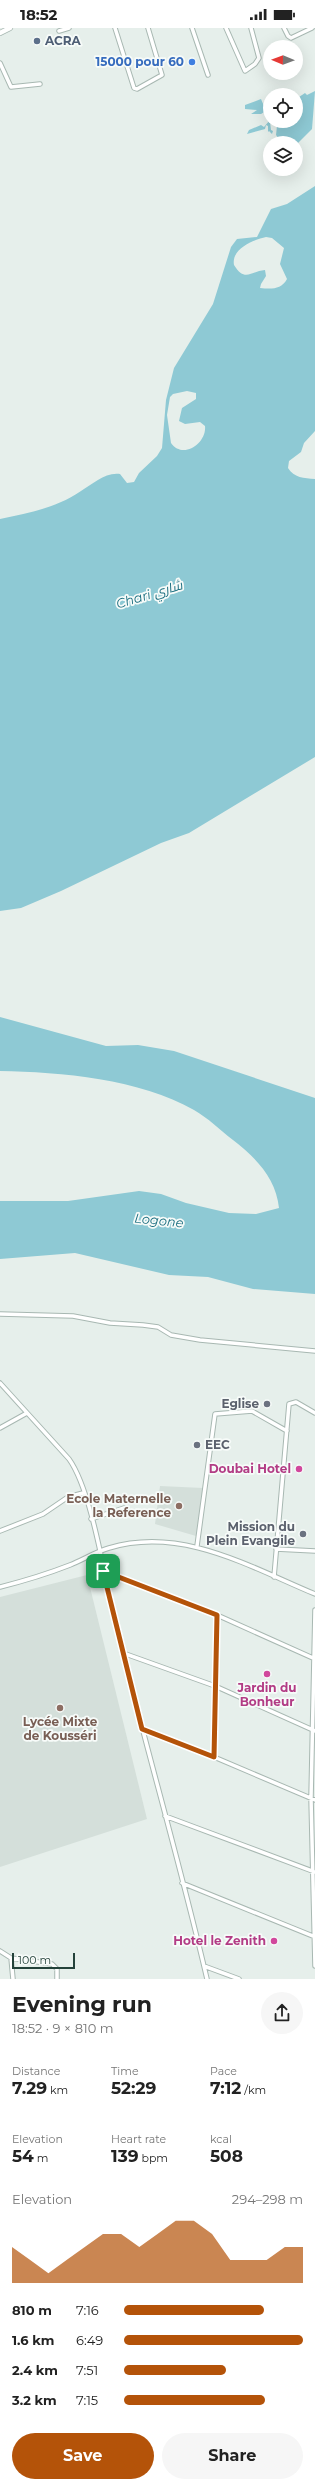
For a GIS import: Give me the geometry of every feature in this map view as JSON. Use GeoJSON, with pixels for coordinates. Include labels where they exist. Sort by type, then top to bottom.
{"type":"FeatureCollection","features":[{"type":"Feature","properties":{"kind":"street"},"geometry":{"type":"LineString","coordinates":[[0,33],[10,28]]}},
{"type":"Feature","properties":{"kind":"street"},"geometry":{"type":"LineString","coordinates":[[59,31],[69,28]]}},
{"type":"Feature","properties":{"kind":"street"},"geometry":{"type":"LineString","coordinates":[[115,28],[130,79],[134,88],[137,89],[162,75],[148,28]]}},
{"type":"Feature","properties":{"kind":"street"},"geometry":{"type":"LineString","coordinates":[[192,28],[208,75]]}},
{"type":"Feature","properties":{"kind":"street"},"geometry":{"type":"LineString","coordinates":[[226,28],[245,71],[255,64],[259,58],[252,28]]}},
{"type":"Feature","properties":{"kind":"street"},"geometry":{"type":"LineString","coordinates":[[284,28],[288,36],[294,38],[312,28]]}},
{"type":"Feature","properties":{"kind":"street"},"geometry":{"type":"LineString","coordinates":[[0,63],[11,87],[40,84]]}},
{"type":"Feature","properties":{"kind":"street"},"geometry":{"type":"LineString","coordinates":[[0,1314],[73,1316],[110,1323],[143,1324],[158,1327],[171,1335],[200,1340],[315,1351]]}},
{"type":"Feature","properties":{"kind":"street"},"geometry":{"type":"LineString","coordinates":[[0,1384],[73,1465],[83,1493],[91,1519],[142,1729],[207,1979]]}},
{"type":"Feature","properties":{"kind":"street"},"geometry":{"type":"LineString","coordinates":[[274,1577],[290,1402],[296,1402],[315,1414]]}},
{"type":"Feature","properties":{"kind":"street"},"geometry":{"type":"LineString","coordinates":[[197,1546],[215,1414],[252,1411],[287,1431]]}},
{"type":"Feature","properties":{"kind":"street"},"geometry":{"type":"LineString","coordinates":[[0,1428],[27,1413]]}},
{"type":"Feature","properties":{"kind":"street"},"geometry":{"type":"LineString","coordinates":[[0,1531],[43,1514],[68,1497],[83,1493]]}},
{"type":"Feature","properties":{"kind":"street"},"geometry":{"type":"LineString","coordinates":[[91,1519],[124,1508]]}},
{"type":"Feature","properties":{"kind":"street"},"geometry":{"type":"LineString","coordinates":[[0,1587],[44,1575],[98,1552],[145,1541],[171,1541],[197,1546],[315,1594]]}},
{"type":"Feature","properties":{"kind":"street"},"geometry":{"type":"LineString","coordinates":[[276,1549],[315,1551]]}},
{"type":"Feature","properties":{"kind":"street"},"geometry":{"type":"LineString","coordinates":[[103,1571],[217,1615],[314,1658]]}},
{"type":"Feature","properties":{"kind":"street"},"geometry":{"type":"LineString","coordinates":[[315,1610],[313,1799],[315,1966]]}},
{"type":"Feature","properties":{"kind":"street"},"geometry":{"type":"LineString","coordinates":[[214,1757],[217,1615]]}},
{"type":"Feature","properties":{"kind":"street"},"geometry":{"type":"LineString","coordinates":[[123,1653],[215,1686],[314,1730]]}},
{"type":"Feature","properties":{"kind":"street"},"geometry":{"type":"LineString","coordinates":[[142,1729],[214,1757],[313,1799]]}},
{"type":"Feature","properties":{"kind":"street"},"geometry":{"type":"LineString","coordinates":[[165,1816],[315,1872]]}},
{"type":"Feature","properties":{"kind":"street"},"geometry":{"type":"LineString","coordinates":[[182,1883],[315,1937]]}},
{"type":"Feature","properties":{"kind":"street"},"geometry":{"type":"LineString","coordinates":[[0,1951],[11,1958],[52,1964],[57,1969],[57,1979]]}},
{"type":"Feature","properties":{"kind":"street"},"geometry":{"type":"LineString","coordinates":[[11,1958],[13,1979]]}},
{"type":"Feature","properties":{"kind":"street"},"geometry":{"type":"LineString","coordinates":[[204,1966],[239,1979]]}},
{"type":"Feature","properties":{"kind":"shaded area","name":"Ecole Maternelle la Reference"},"geometry":{"type":"Polygon","coordinates":[[[160,1486],[203,1488],[196,1536],[155,1524],[160,1486]]]}},
{"type":"Feature","properties":{"kind":"shaded area","name":"Lycée Mixte de Kousséri"},"geometry":{"type":"Polygon","coordinates":[[[87,1575],[147,1819],[0,1867],[0,1597],[87,1575]]]}},
{"type":"Feature","properties":{"kind":"water"},"geometry":{"type":"Polygon","coordinates":[[[315,91],[312,129],[303,138],[303,136],[277,136],[277,128],[303,128],[303,94],[305,93],[307,95],[315,91]]]}},
{"type":"Feature","properties":{"kind":"water"},"geometry":{"type":"Polygon","coordinates":[[[261,99],[263,104],[263,113],[251,114],[257,110],[245,109],[245,105],[261,99]]]}},
{"type":"Feature","properties":{"kind":"water"},"geometry":{"type":"Polygon","coordinates":[[[261,125],[265,129],[247,134],[249,130],[261,125]]]}},
{"type":"Feature","properties":{"kind":"water"},"geometry":{"type":"Polygon","coordinates":[[[268,128],[271,128],[273,131],[272,134],[269,131],[268,132],[268,128]]]}},
{"type":"Feature","properties":{"kind":"water","name":"Chari شاري"},"geometry":{"type":"Polygon","coordinates":[[[315,186],[315,431],[304,443],[301,452],[289,461],[288,468],[296,476],[315,479],[315,757],[189,833],[161,843],[61,891],[21,908],[0,911],[0,519],[32,512],[62,502],[99,479],[109,475],[120,474],[127,483],[134,482],[139,473],[157,456],[162,448],[166,400],[174,368],[213,304],[231,247],[237,239],[257,237],[271,209],[287,204],[315,186]],[[266,237],[255,240],[239,250],[234,259],[234,265],[242,274],[245,275],[265,270],[266,276],[260,288],[268,289],[279,287],[285,283],[287,279],[280,264],[284,248],[272,238],[266,237]],[[187,391],[173,394],[170,397],[167,415],[171,443],[176,448],[182,450],[188,450],[193,447],[202,438],[205,432],[205,426],[200,422],[185,424],[179,421],[182,408],[196,399],[196,393],[187,391]]]}},
{"type":"Feature","properties":{"kind":"water","name":"Logone"},"geometry":{"type":"Polygon","coordinates":[[[0,1017],[106,1046],[138,1045],[174,1051],[315,1098],[315,1294],[253,1289],[208,1277],[169,1275],[75,1253],[0,1259],[0,1201],[68,1201],[139,1191],[161,1194],[186,1203],[229,1213],[256,1214],[279,1208],[274,1187],[263,1169],[256,1161],[204,1117],[173,1099],[125,1084],[100,1079],[48,1073],[0,1071],[0,1017]]]}},
{"type":"Feature","properties":{"kind":"place","name":"ACRA"},"geometry":{"type":"Point","coordinates":[37,41]}},
{"type":"Feature","properties":{"kind":"place","name":"15000 pour 60"},"geometry":{"type":"Point","coordinates":[192,62]}},
{"type":"Feature","properties":{"kind":"place","name":"Eglise"},"geometry":{"type":"Point","coordinates":[267,1404]}},
{"type":"Feature","properties":{"kind":"place","name":"EEC"},"geometry":{"type":"Point","coordinates":[197,1445]}},
{"type":"Feature","properties":{"kind":"place","name":"Doubai Hotel"},"geometry":{"type":"Point","coordinates":[299,1469]}},
{"type":"Feature","properties":{"kind":"place","name":"Ecole Maternelle la Reference"},"geometry":{"type":"Point","coordinates":[179,1506]}},
{"type":"Feature","properties":{"kind":"place","name":"Mission du Plein Evangile"},"geometry":{"type":"Point","coordinates":[303,1534]}},
{"type":"Feature","properties":{"kind":"place","name":"Jardin du Bonheur"},"geometry":{"type":"Point","coordinates":[267,1674]}},
{"type":"Feature","properties":{"kind":"place","name":"Lycée Mixte de Kousséri"},"geometry":{"type":"Point","coordinates":[60,1708]}},
{"type":"Feature","properties":{"kind":"place","name":"Hotel le Zenith"},"geometry":{"type":"Point","coordinates":[274,1941]}},
{"type":"Feature","properties":{"kind":"route"},"geometry":{"type":"LineString","coordinates":[[103,1571],[217,1615],[214,1757],[142,1729],[103,1571]]}}]}
